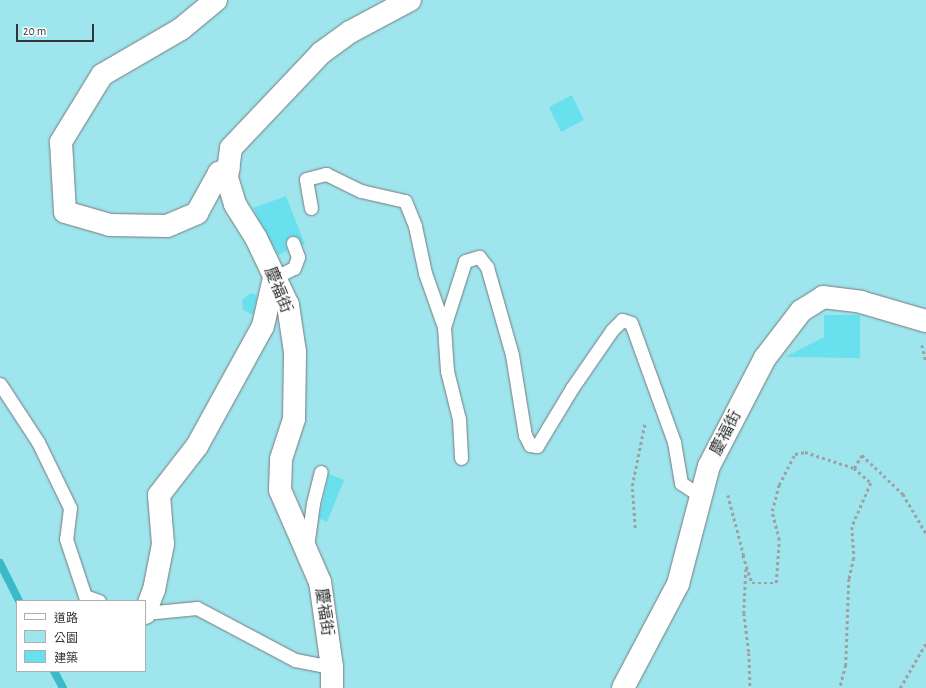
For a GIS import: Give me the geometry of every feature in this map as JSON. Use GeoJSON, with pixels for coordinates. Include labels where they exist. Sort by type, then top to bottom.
{"type":"FeatureCollection","features":[{"type":"Feature","properties":{"kind":"street"},"geometry":{"type":"LineString","coordinates":[[216,0],[181,29],[102,75],[61,142],[66,212],[110,225],[167,226],[197,213],[219,173],[229,168]]}},
{"type":"Feature","properties":{"kind":"street","name":"慶福街"},"geometry":{"type":"LineString","coordinates":[[332,678],[320,582],[280,490],[281,459],[294,419],[295,352],[288,306],[256,238],[235,204],[227,177],[231,148],[321,53],[350,32],[410,0]]}},
{"type":"Feature","properties":{"kind":"street"},"geometry":{"type":"LineString","coordinates":[[146,610],[154,590],[163,544],[159,495],[197,446],[263,326],[274,278]]}},
{"type":"Feature","properties":{"kind":"street","name":"慶福街"},"geometry":{"type":"LineString","coordinates":[[623,688],[678,584],[709,466],[765,358],[801,311],[823,297],[861,302],[926,321]]}},
{"type":"Feature","properties":{"kind":"lane"},"geometry":{"type":"LineString","coordinates":[[311,208],[306,179],[326,174],[361,191],[404,201],[415,226],[425,273],[444,327],[447,371],[459,419],[461,458]]}},
{"type":"Feature","properties":{"kind":"lane"},"geometry":{"type":"LineString","coordinates":[[274,278],[294,268],[298,257],[293,243]]}},
{"type":"Feature","properties":{"kind":"lane"},"geometry":{"type":"LineString","coordinates":[[444,327],[464,261],[479,257],[487,267],[496,294],[512,355],[525,435],[530,445],[537,446],[572,388],[622,320],[631,323],[655,385],[674,442],[681,483],[702,497]]}},
{"type":"Feature","properties":{"kind":"lane"},"geometry":{"type":"LineString","coordinates":[[0,384],[38,442],[70,508],[66,539],[85,596],[96,600]]}},
{"type":"Feature","properties":{"kind":"lane"},"geometry":{"type":"LineString","coordinates":[[306,550],[313,503],[321,472]]}},
{"type":"Feature","properties":{"kind":"lane"},"geometry":{"type":"LineString","coordinates":[[146,613],[197,608],[332,678]]}},
{"type":"Feature","properties":{"kind":"path"},"geometry":{"type":"LineString","coordinates":[[635,528],[632,486],[655,385]]}},
{"type":"Feature","properties":{"kind":"path"},"geometry":{"type":"LineString","coordinates":[[743,555],[752,583],[776,583],[779,540],[772,511],[779,485],[795,454],[805,452],[854,468],[871,484],[852,527],[854,558],[849,579],[846,665],[840,688]]}},
{"type":"Feature","properties":{"kind":"path"},"geometry":{"type":"LineString","coordinates":[[854,468],[862,455],[903,494],[926,533]]}},
{"type":"Feature","properties":{"kind":"path"},"geometry":{"type":"LineString","coordinates":[[726,490],[746,568],[744,614],[749,653],[750,688]]}},
{"type":"Feature","properties":{"kind":"path"},"geometry":{"type":"LineString","coordinates":[[900,688],[926,643]]}},
{"type":"Feature","properties":{"kind":"green space"},"geometry":{"type":"Polygon","coordinates":[[[0,0],[926,0],[926,688],[0,688],[0,0]]]}},
{"type":"Feature","properties":{"kind":"building"},"geometry":{"type":"Polygon","coordinates":[[[572,95],[584,120],[561,132],[549,107],[572,95]]]}},
{"type":"Feature","properties":{"kind":"building"},"geometry":{"type":"Polygon","coordinates":[[[286,196],[305,245],[302,245],[298,237],[290,236],[285,242],[287,251],[278,255],[253,208],[286,196]]]}},
{"type":"Feature","properties":{"kind":"building"},"geometry":{"type":"Polygon","coordinates":[[[251,293],[257,295],[253,315],[243,310],[242,300],[251,293]]]}},
{"type":"Feature","properties":{"kind":"building"},"geometry":{"type":"Polygon","coordinates":[[[824,315],[860,315],[860,358],[785,357],[824,337],[824,315]]]}},
{"type":"Feature","properties":{"kind":"building"},"geometry":{"type":"Polygon","coordinates":[[[329,474],[344,480],[327,522],[319,518],[329,474]]]}},
{"type":"Feature","properties":{"kind":"waterway"},"geometry":{"type":"LineString","coordinates":[[0,563],[18,600]]}},
{"type":"Feature","properties":{"kind":"waterway"},"geometry":{"type":"LineString","coordinates":[[55,672],[63,688]]}}]}
